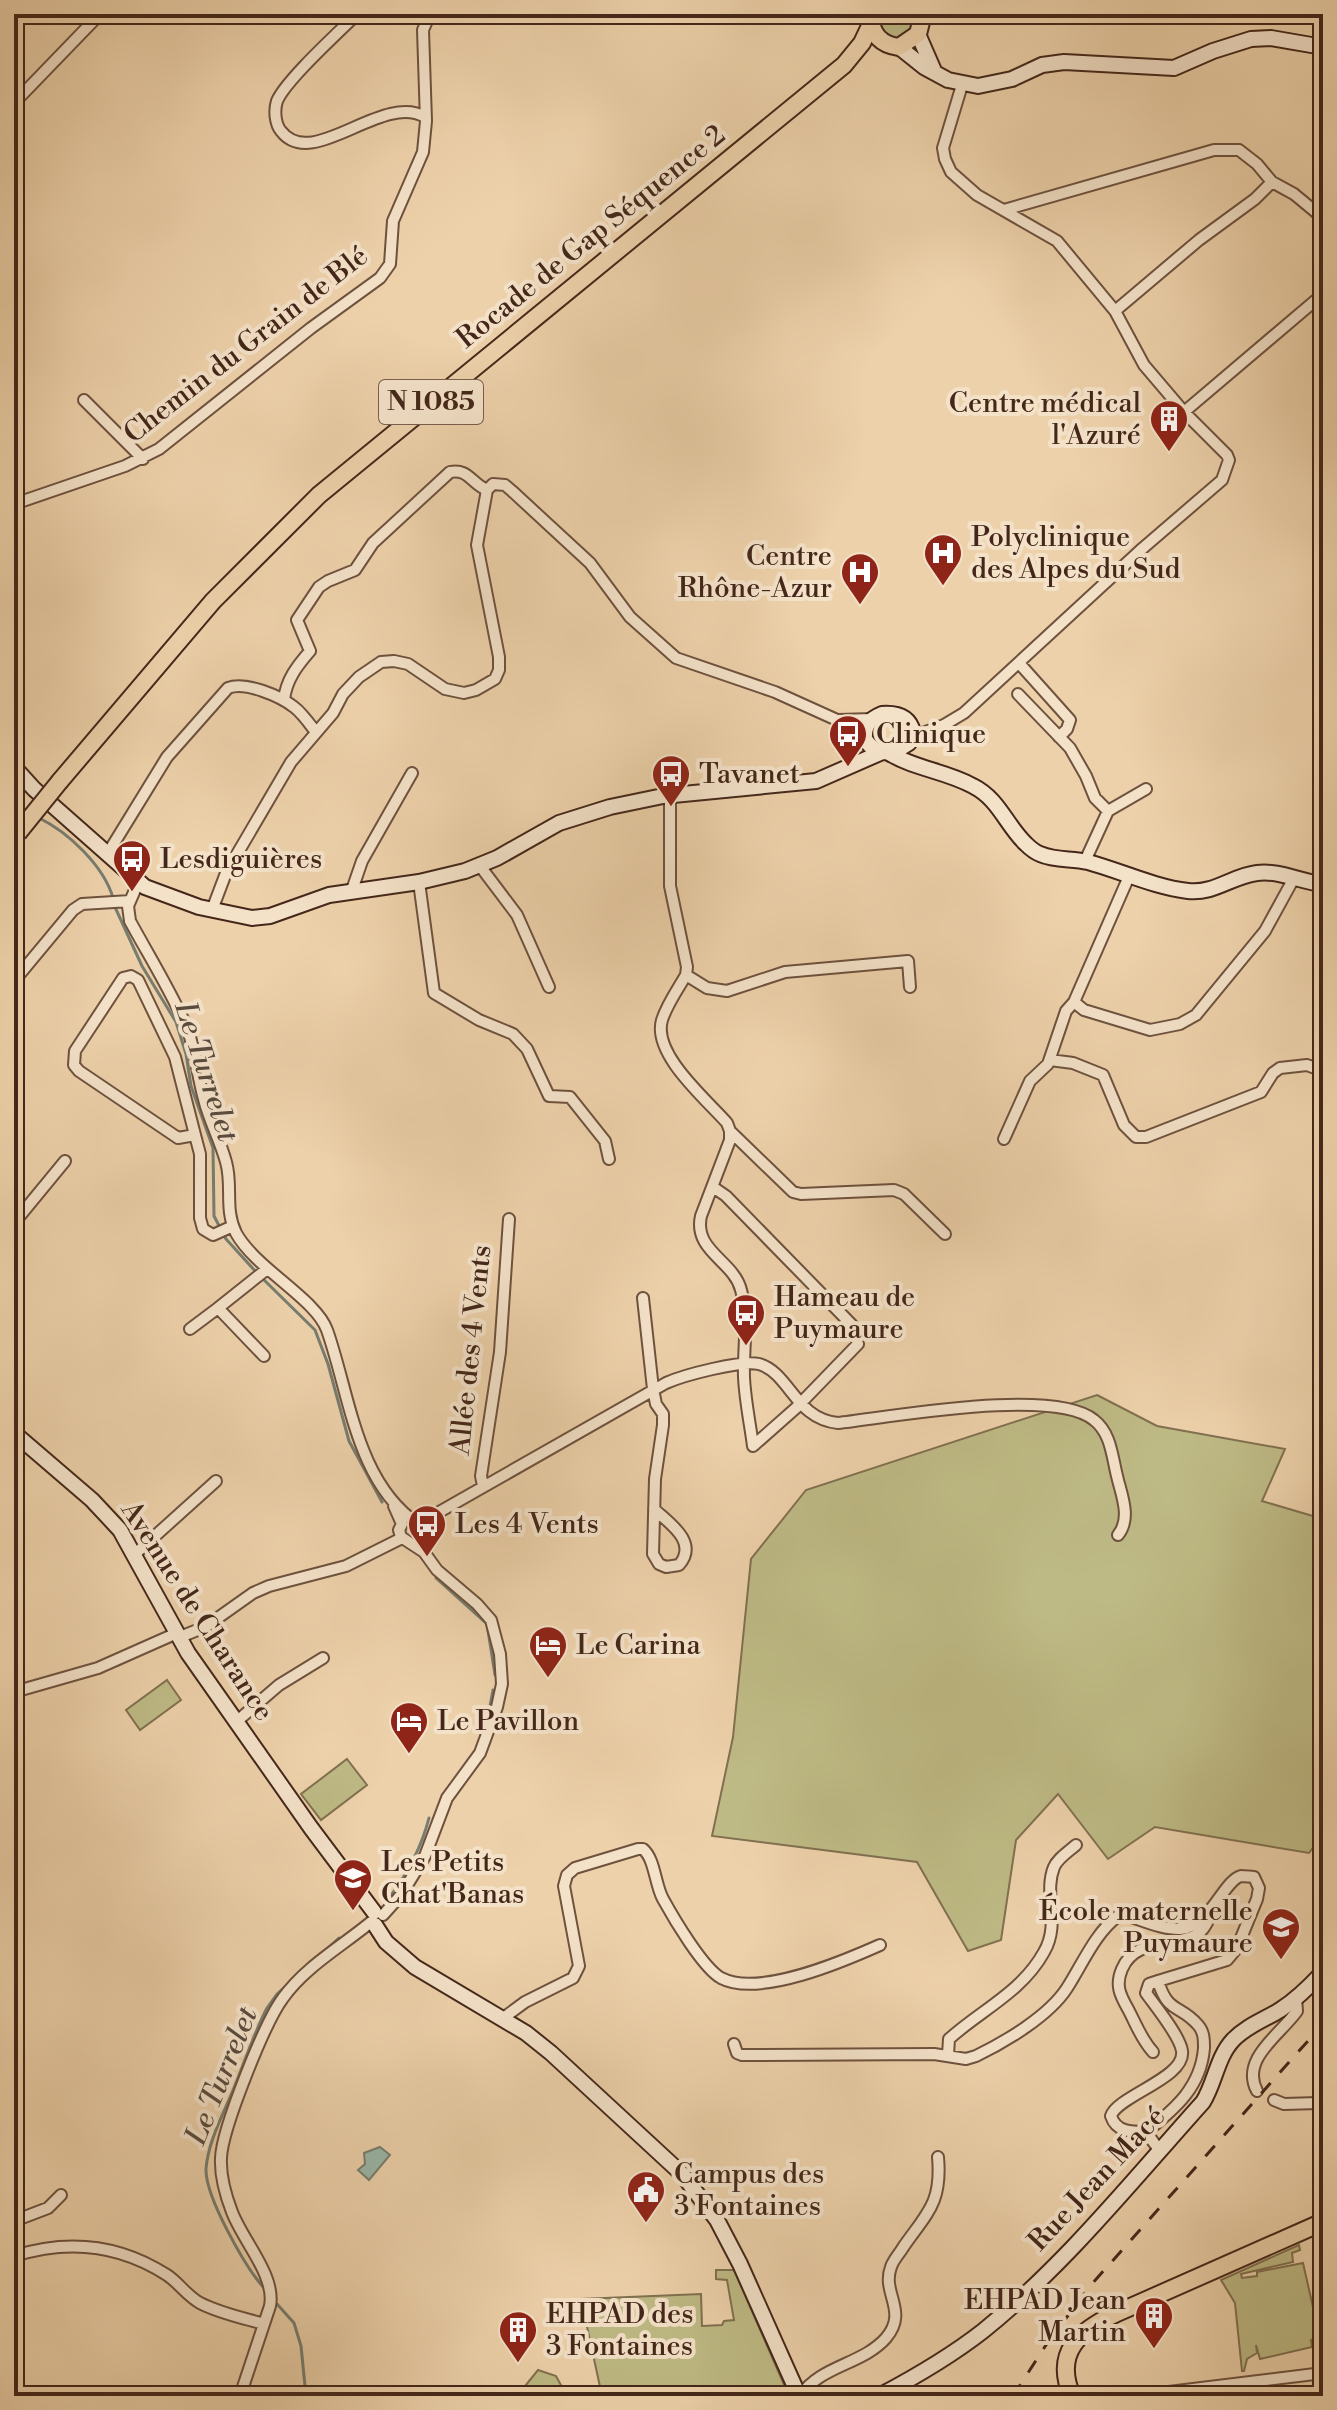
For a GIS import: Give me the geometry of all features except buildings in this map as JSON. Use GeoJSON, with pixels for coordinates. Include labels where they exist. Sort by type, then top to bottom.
{"type":"FeatureCollection","features":[{"type":"Feature","properties":{"kind":"main road"},"geometry":{"type":"LineString","coordinates":[[918,34],[923,14]]}},
{"type":"Feature","properties":{"kind":"main road"},"geometry":{"type":"LineString","coordinates":[[871,19],[877,37],[894,46]]}},
{"type":"Feature","properties":{"kind":"main road","name":"Rocade de Gap Séquence 2"},"geometry":{"type":"LineString","coordinates":[[16,835],[213,601],[319,495],[844,65],[862,43],[871,19]]}},
{"type":"Feature","properties":{"kind":"main road","name":"Rocade de Gap Séquence 2"},"geometry":{"type":"LineString","coordinates":[[844,65],[918,34]]}},
{"type":"Feature","properties":{"kind":"main road"},"geometry":{"type":"LineString","coordinates":[[1072,2396],[1067,2379],[1068,2355],[1072,2345],[1089,2327],[1323,2222]]}},
{"type":"Feature","properties":{"kind":"street"},"geometry":{"type":"LineString","coordinates":[[14,103],[100,14]]}},
{"type":"Feature","properties":{"kind":"street"},"geometry":{"type":"LineString","coordinates":[[357,14],[284,90],[275,110],[280,131],[290,140],[316,142],[389,114],[413,112],[425,117]]}},
{"type":"Feature","properties":{"kind":"street","name":"Chemin du Grain de Blé"},"geometry":{"type":"LineString","coordinates":[[14,504],[143,459],[380,278],[390,264],[393,221],[423,152],[423,30],[430,14]]}},
{"type":"Feature","properties":{"kind":"street"},"geometry":{"type":"LineString","coordinates":[[918,34],[935,74]]}},
{"type":"Feature","properties":{"kind":"street"},"geometry":{"type":"LineString","coordinates":[[894,46],[935,74],[962,85],[994,85],[1042,65],[1064,62],[1174,68],[1224,46],[1251,39],[1285,39],[1323,47]]}},
{"type":"Feature","properties":{"kind":"street"},"geometry":{"type":"LineString","coordinates":[[14,767],[34,789],[138,883],[178,901],[252,918],[270,916],[329,895],[419,882],[480,866],[559,823],[610,807],[670,796],[816,781],[884,753],[964,713],[1143,548],[1222,480],[1229,466],[1227,455],[1184,412],[1144,365],[1115,311],[1057,241],[962,184],[947,166],[944,139],[962,85]]}},
{"type":"Feature","properties":{"kind":"street"},"geometry":{"type":"LineString","coordinates":[[1004,210],[1214,150],[1239,150],[1257,164],[1272,182],[1294,194],[1323,218]]}},
{"type":"Feature","properties":{"kind":"street"},"geometry":{"type":"LineString","coordinates":[[1115,311],[1272,182]]}},
{"type":"Feature","properties":{"kind":"street"},"geometry":{"type":"LineString","coordinates":[[1184,412],[1323,294]]}},
{"type":"Feature","properties":{"kind":"street"},"geometry":{"type":"LineString","coordinates":[[84,400],[143,459]]}},
{"type":"Feature","properties":{"kind":"street"},"geometry":{"type":"LineString","coordinates":[[284,700],[286,687],[310,651],[297,620],[319,587],[355,570],[373,543],[450,472],[459,470],[467,473],[487,490]]}},
{"type":"Feature","properties":{"kind":"street"},"geometry":{"type":"LineString","coordinates":[[212,910],[226,873],[291,762],[359,677],[381,662],[394,661],[408,664],[453,692],[476,690],[495,679],[499,657],[477,545],[487,490],[498,483],[512,491],[590,563],[630,617],[676,658],[775,692],[837,720],[884,753],[981,790],[993,800],[1016,834],[1035,852],[1053,859],[1085,861],[1191,892],[1205,892],[1254,873],[1267,872],[1323,884]]}},
{"type":"Feature","properties":{"kind":"street"},"geometry":{"type":"LineString","coordinates":[[1019,663],[1070,720],[1059,737]]}},
{"type":"Feature","properties":{"kind":"street"},"geometry":{"type":"LineString","coordinates":[[108,853],[167,757],[228,688],[243,687],[284,700],[297,709],[315,731]]}},
{"type":"Feature","properties":{"kind":"street"},"geometry":{"type":"LineString","coordinates":[[1018,694],[1070,748],[1095,798],[1108,811]]}},
{"type":"Feature","properties":{"kind":"street"},"geometry":{"type":"LineString","coordinates":[[837,720],[872,719],[890,714],[944,725]]}},
{"type":"Feature","properties":{"kind":"street"},"geometry":{"type":"LineString","coordinates":[[848,768],[866,740],[866,726],[872,719]]}},
{"type":"Feature","properties":{"kind":"street"},"geometry":{"type":"LineString","coordinates":[[908,720],[912,728],[911,754],[920,767]]}},
{"type":"Feature","properties":{"kind":"street"},"geometry":{"type":"LineString","coordinates":[[352,890],[362,861],[412,773]]}},
{"type":"Feature","properties":{"kind":"street"},"geometry":{"type":"LineString","coordinates":[[1085,861],[1108,811],[1146,789]]}},
{"type":"Feature","properties":{"kind":"street"},"geometry":{"type":"LineString","coordinates":[[670,796],[670,886],[687,967],[686,975],[661,1022],[663,1046],[667,1055],[727,1123],[730,1131],[730,1140],[713,1187],[699,1226],[705,1245],[741,1289],[744,1375],[753,1446],[858,1344],[852,1325],[726,1196],[713,1187]]}},
{"type":"Feature","properties":{"kind":"street"},"geometry":{"type":"LineString","coordinates":[[480,866],[517,915],[549,987]]}},
{"type":"Feature","properties":{"kind":"street"},"geometry":{"type":"LineString","coordinates":[[1004,1139],[1030,1081],[1050,1060],[1066,1011],[1074,1002],[1130,874]]}},
{"type":"Feature","properties":{"kind":"street"},"geometry":{"type":"LineString","coordinates":[[1074,1002],[1084,1010],[1150,1030],[1180,1024],[1196,1015],[1265,931],[1294,878]]}},
{"type":"Feature","properties":{"kind":"street"},"geometry":{"type":"LineString","coordinates":[[419,882],[434,993],[479,1020],[513,1034],[527,1049],[549,1096],[570,1097],[605,1141],[609,1159]]}},
{"type":"Feature","properties":{"kind":"street"},"geometry":{"type":"LineString","coordinates":[[138,883],[130,901],[130,921],[180,1012],[191,1040],[204,1102],[228,1167],[231,1227],[262,1274],[308,1306],[326,1326],[358,1435],[390,1497],[437,1570],[491,1620],[500,1654],[502,1684],[480,1753],[447,1798],[425,1856],[401,1895],[377,1919],[312,1968],[284,1997],[270,2021],[225,2133],[220,2161],[227,2198],[244,2240],[271,2286],[271,2302],[240,2396]]}},
{"type":"Feature","properties":{"kind":"street"},"geometry":{"type":"LineString","coordinates":[[14,981],[73,910],[82,904],[130,901]]}},
{"type":"Feature","properties":{"kind":"street"},"geometry":{"type":"LineString","coordinates":[[686,975],[707,988],[727,991],[785,972],[908,961],[910,987]]}},
{"type":"Feature","properties":{"kind":"street"},"geometry":{"type":"LineString","coordinates":[[195,1135],[178,1138],[74,1065],[75,1051],[123,978],[131,976],[138,980],[175,1057],[200,1154],[200,1218],[203,1229],[215,1234],[231,1227]]}},
{"type":"Feature","properties":{"kind":"street"},"geometry":{"type":"LineString","coordinates":[[1050,1060],[1073,1063],[1103,1075],[1124,1125],[1136,1137],[1146,1137],[1261,1092],[1280,1068],[1307,1065],[1323,1071]]}},
{"type":"Feature","properties":{"kind":"street"},"geometry":{"type":"LineString","coordinates":[[730,1131],[793,1192],[894,1190],[904,1194],[945,1234]]}},
{"type":"Feature","properties":{"kind":"street"},"geometry":{"type":"LineString","coordinates":[[14,1223],[65,1161]]}},
{"type":"Feature","properties":{"kind":"street","name":"Allée des 4 Vents"},"geometry":{"type":"LineString","coordinates":[[483,1486],[481,1476],[500,1352],[509,1219]]}},
{"type":"Feature","properties":{"kind":"street"},"geometry":{"type":"LineString","coordinates":[[190,1329],[262,1274]]}},
{"type":"Feature","properties":{"kind":"street"},"geometry":{"type":"LineString","coordinates":[[643,1298],[653,1389],[656,1404],[663,1414],[655,1479],[654,1509],[653,1554],[659,1564],[666,1567],[679,1565],[685,1559],[687,1547],[684,1537],[654,1509]]}},
{"type":"Feature","properties":{"kind":"street"},"geometry":{"type":"LineString","coordinates":[[218,1308],[264,1356]]}},
{"type":"Feature","properties":{"kind":"street"},"geometry":{"type":"LineString","coordinates":[[14,1692],[98,1668],[205,1627],[253,1593],[296,1577],[346,1566],[653,1389],[682,1376],[746,1364],[767,1368],[818,1418],[838,1423],[1008,1405],[1037,1405],[1081,1413],[1097,1422],[1107,1436],[1124,1509],[1124,1524],[1118,1535]]}},
{"type":"Feature","properties":{"kind":"street","name":"Avenue de Charance"},"geometry":{"type":"LineString","coordinates":[[14,1433],[92,1500],[120,1530],[178,1635],[236,1722],[377,1919],[392,1948],[415,1967],[502,2019],[551,2053],[682,2174],[704,2202],[740,2264],[799,2396]]}},
{"type":"Feature","properties":{"kind":"street"},"geometry":{"type":"LineString","coordinates":[[135,1554],[216,1481]]}},
{"type":"Feature","properties":{"kind":"street"},"geometry":{"type":"LineString","coordinates":[[236,1722],[279,1685],[323,1658]]}},
{"type":"Feature","properties":{"kind":"street"},"geometry":{"type":"LineString","coordinates":[[948,2055],[949,2039],[1010,1993],[1045,1952],[1053,1927],[1052,1875],[1058,1861],[1076,1845]]}},
{"type":"Feature","properties":{"kind":"street"},"geometry":{"type":"LineString","coordinates":[[502,2019],[525,2002],[573,1978],[577,1973],[579,1966],[564,1886],[570,1871],[638,1849],[648,1854],[655,1882],[670,1912],[695,1949],[718,1977],[735,1984],[760,1983],[820,1971],[880,1945]]}},
{"type":"Feature","properties":{"kind":"street"},"geometry":{"type":"LineString","coordinates":[[1153,2052],[1144,2042],[1119,1993],[1125,1962],[1142,1948],[1194,1936],[1202,1930],[1234,1880],[1254,1877],[1258,1881],[1257,1899],[1237,1948],[1227,1960],[1158,1981],[1149,1984],[1146,1993],[1172,2031],[1182,2057],[1161,2081],[1117,2105],[1111,2116],[1126,2131],[1146,2132],[1167,2116],[1197,2080],[1204,2039],[1202,2029],[1166,2001],[1158,1981]]}},
{"type":"Feature","properties":{"kind":"street"},"geometry":{"type":"LineString","coordinates":[[734,2044],[737,2053],[742,2055],[948,2055],[966,2059],[1034,2021],[1065,1992],[1091,1949],[1118,1916],[1183,1929],[1191,1927],[1217,1904]]}},
{"type":"Feature","properties":{"kind":"street","name":"Rue Jean Macé"},"geometry":{"type":"LineString","coordinates":[[879,2396],[946,2358],[1014,2305],[1070,2251],[1179,2130],[1212,2088],[1223,2054],[1234,2039],[1296,1998],[1323,1972]]}},
{"type":"Feature","properties":{"kind":"street"},"geometry":{"type":"LineString","coordinates":[[1257,2091],[1252,2077],[1253,2063],[1294,2015],[1298,2006],[1296,1998]]}},
{"type":"Feature","properties":{"kind":"street"},"geometry":{"type":"LineString","coordinates":[[1274,2100],[1284,2104],[1318,2103],[1323,2107]]}},
{"type":"Feature","properties":{"kind":"street"},"geometry":{"type":"LineString","coordinates":[[1167,2116],[1179,2130]]}},
{"type":"Feature","properties":{"kind":"street"},"geometry":{"type":"LineString","coordinates":[[1146,2132],[1160,2151]]}},
{"type":"Feature","properties":{"kind":"street"},"geometry":{"type":"LineString","coordinates":[[799,2396],[813,2380],[860,2356],[883,2341],[892,2329],[896,2307],[891,2294],[889,2270],[935,2201],[940,2178],[938,2157]]}},
{"type":"Feature","properties":{"kind":"street"},"geometry":{"type":"LineString","coordinates":[[14,2221],[48,2208],[61,2195]]}},
{"type":"Feature","properties":{"kind":"street"},"geometry":{"type":"LineString","coordinates":[[14,2256],[58,2245],[113,2250],[155,2268],[201,2304],[264,2324]]}},
{"type":"Feature","properties":{"kind":"street"},"geometry":{"type":"LineString","coordinates":[[1136,2396],[1323,2373]]}},
{"type":"Feature","properties":{"kind":"shaded area"},"geometry":{"type":"Polygon","coordinates":[[[879,14],[916,14],[910,35],[894,40],[880,30],[879,14]]]}},
{"type":"Feature","properties":{"kind":"shaded area"},"geometry":{"type":"Polygon","coordinates":[[[1097,1395],[1157,1426],[1285,1449],[1262,1501],[1323,1519],[1323,1834],[1309,1853],[1155,1827],[1108,1859],[1058,1794],[1016,1840],[1001,1940],[968,1951],[917,1862],[712,1836],[733,1737],[751,1559],[806,1490],[1097,1395]]]}},
{"type":"Feature","properties":{"kind":"shaded area"},"geometry":{"type":"Polygon","coordinates":[[[167,1680],[181,1700],[140,1730],[126,1710],[167,1680]]]}},
{"type":"Feature","properties":{"kind":"shaded area"},"geometry":{"type":"Polygon","coordinates":[[[347,1759],[367,1785],[321,1820],[301,1794],[347,1759]]]}},
{"type":"Feature","properties":{"kind":"shaded area"},"geometry":{"type":"Polygon","coordinates":[[[380,2147],[390,2155],[369,2180],[358,2170],[365,2164],[364,2153],[380,2147]]]}},
{"type":"Feature","properties":{"kind":"shaded area"},"geometry":{"type":"Polygon","coordinates":[[[1299,2245],[1300,2250],[1292,2253],[1293,2262],[1241,2274],[1242,2278],[1257,2276],[1257,2272],[1303,2263],[1320,2338],[1311,2340],[1312,2347],[1260,2359],[1256,2345],[1257,2353],[1247,2359],[1242,2371],[1235,2303],[1221,2280],[1299,2245]]]}},
{"type":"Feature","properties":{"kind":"shaded area"},"geometry":{"type":"Polygon","coordinates":[[[716,2270],[734,2270],[789,2396],[602,2396],[581,2299],[701,2294],[702,2326],[722,2325],[724,2321],[734,2320],[727,2280],[716,2279],[716,2270]]]}},
{"type":"Feature","properties":{"kind":"shaded area"},"geometry":{"type":"Polygon","coordinates":[[[538,2370],[556,2376],[567,2396],[517,2396],[538,2370]]]}},
{"type":"Feature","properties":{"kind":"waterway","name":"Le Turrelet"},"geometry":{"type":"LineString","coordinates":[[14,805],[28,812]]}},
{"type":"Feature","properties":{"kind":"waterway","name":"Le Turrelet"},"geometry":{"type":"LineString","coordinates":[[39,818],[84,851],[102,874],[113,898]]}},
{"type":"Feature","properties":{"kind":"waterway","name":"Le Turrelet"},"geometry":{"type":"LineString","coordinates":[[114,905],[142,966],[176,1022],[186,1054],[191,1086],[213,1148],[214,1216],[226,1239],[257,1273]]}},
{"type":"Feature","properties":{"kind":"waterway","name":"Le Turrelet"},"geometry":{"type":"LineString","coordinates":[[262,1278],[315,1330],[328,1364],[349,1441],[382,1502]]}},
{"type":"Feature","properties":{"kind":"waterway","name":"Le Turrelet"},"geometry":{"type":"LineString","coordinates":[[436,1578],[487,1624],[495,1675]]}},
{"type":"Feature","properties":{"kind":"waterway","name":"Le Turrelet"},"geometry":{"type":"LineString","coordinates":[[488,1717],[493,1690]]}},
{"type":"Feature","properties":{"kind":"waterway","name":"Le Turrelet"},"geometry":{"type":"LineString","coordinates":[[389,1898],[413,1860],[429,1818]]}},
{"type":"Feature","properties":{"kind":"waterway","name":"Le Turrelet"},"geometry":{"type":"LineString","coordinates":[[265,2289],[219,2214],[207,2181],[207,2159],[217,2127],[267,2008],[277,1994],[339,1938]]}},
{"type":"Feature","properties":{"kind":"waterway","name":"Le Turrelet"},"geometry":{"type":"LineString","coordinates":[[277,2304],[294,2323],[301,2346],[306,2396]]}},
{"type":"Feature","properties":{"kind":"railway"},"geometry":{"type":"LineString","coordinates":[[1013,2396],[1091,2285],[1323,2024]]}},
{"type":"Feature","properties":{"kind":"place","name":"Centre médical l'Azuré"},"geometry":{"type":"Point","coordinates":[1169,453]}},
{"type":"Feature","properties":{"kind":"place","name":"Polyclinique des Alpes du Sud"},"geometry":{"type":"Point","coordinates":[943,587]}},
{"type":"Feature","properties":{"kind":"place","name":"Centre Rhône-Azur"},"geometry":{"type":"Point","coordinates":[860,606]}},
{"type":"Feature","properties":{"kind":"place","name":"Clinique"},"geometry":{"type":"Point","coordinates":[848,768]}},
{"type":"Feature","properties":{"kind":"place","name":"Tavanet"},"geometry":{"type":"Point","coordinates":[671,808]}},
{"type":"Feature","properties":{"kind":"place","name":"Lesdiguières"},"geometry":{"type":"Point","coordinates":[132,893]}},
{"type":"Feature","properties":{"kind":"place","name":"Hameau de Puymaure"},"geometry":{"type":"Point","coordinates":[746,1347]}},
{"type":"Feature","properties":{"kind":"place","name":"Les 4 Vents"},"geometry":{"type":"Point","coordinates":[427,1558]}},
{"type":"Feature","properties":{"kind":"place","name":"Le Carina"},"geometry":{"type":"Point","coordinates":[548,1679]}},
{"type":"Feature","properties":{"kind":"place","name":"Le Pavillon"},"geometry":{"type":"Point","coordinates":[409,1755]}},
{"type":"Feature","properties":{"kind":"place","name":"Les Petits Chat'Banas"},"geometry":{"type":"Point","coordinates":[353,1912]}},
{"type":"Feature","properties":{"kind":"place","name":"École maternelle Puymaure"},"geometry":{"type":"Point","coordinates":[1281,1961]}},
{"type":"Feature","properties":{"kind":"place","name":"Campus des 3 Fontaines"},"geometry":{"type":"Point","coordinates":[646,2224]}},
{"type":"Feature","properties":{"kind":"place","name":"EHPAD Jean Martin"},"geometry":{"type":"Point","coordinates":[1154,2350]}},
{"type":"Feature","properties":{"kind":"place","name":"EHPAD des 3 Fontaines"},"geometry":{"type":"Point","coordinates":[518,2364]}}]}
